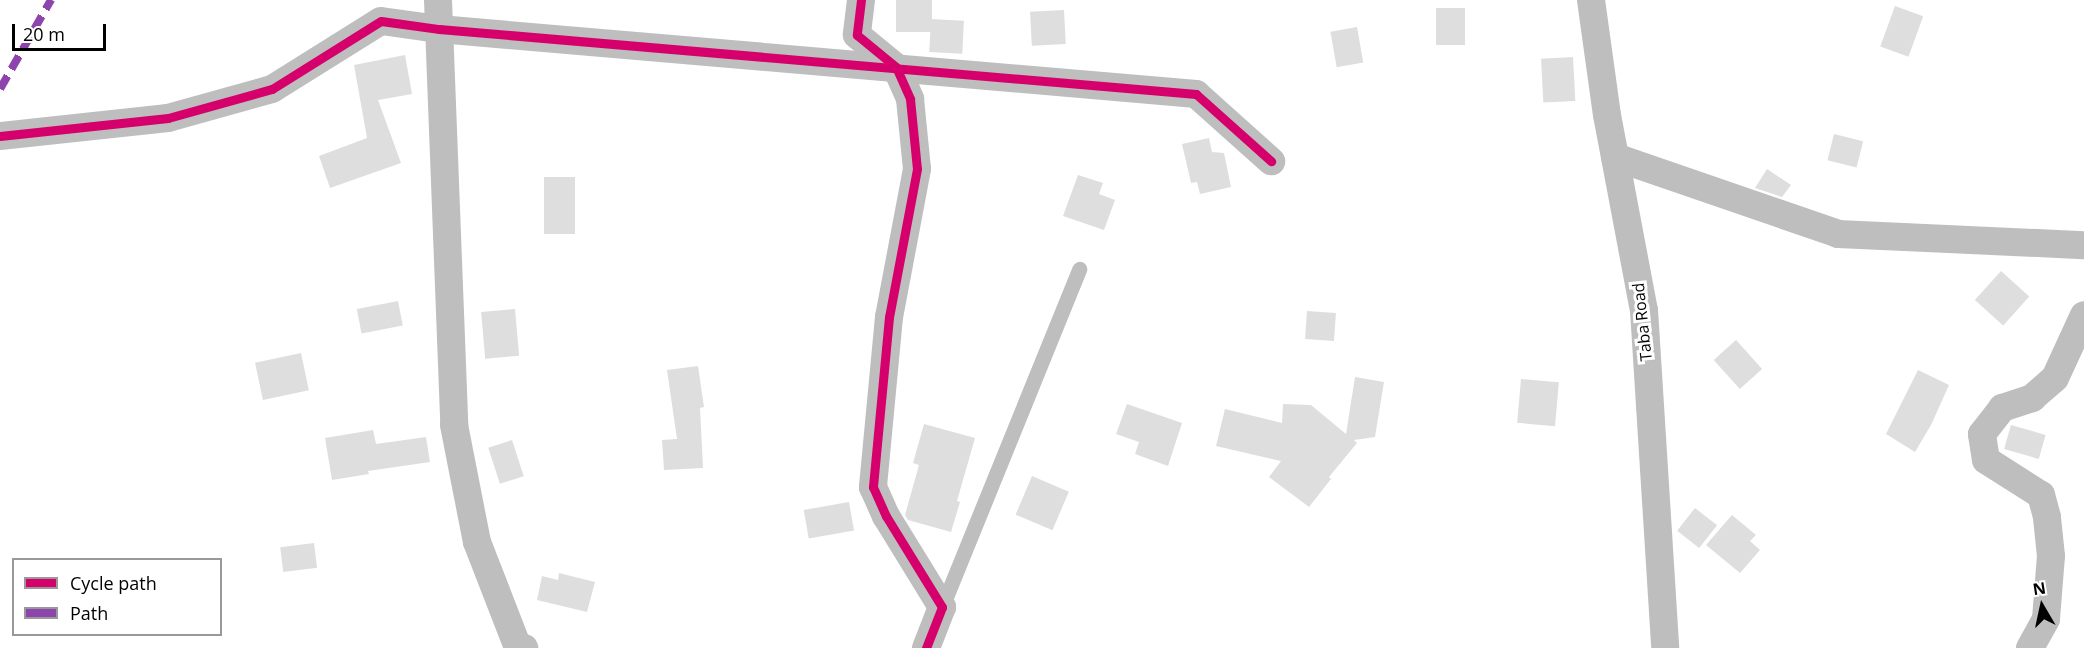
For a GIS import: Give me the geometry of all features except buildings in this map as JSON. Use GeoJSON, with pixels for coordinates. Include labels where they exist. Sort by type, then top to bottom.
{"type":"FeatureCollection","features":[{"type":"Feature","properties":{"kind":"street"},"geometry":{"type":"LineString","coordinates":[[438,0],[454,425],[477,542],[517,645],[524,648]]}},
{"type":"Feature","properties":{"kind":"street"},"geometry":{"type":"LineString","coordinates":[[861,0],[857,35],[897,67],[910,99],[917,169],[889,317],[873,488],[886,516],[942,607],[926,648]]}},
{"type":"Feature","properties":{"kind":"street","name":"Taba Road"},"geometry":{"type":"LineString","coordinates":[[1591,0],[1615,157],[1644,310],[1665,648]]}},
{"type":"Feature","properties":{"kind":"street"},"geometry":{"type":"LineString","coordinates":[[0,136],[168,118],[272,89],[381,21],[439,29],[1196,94],[1271,160]]}},
{"type":"Feature","properties":{"kind":"street"},"geometry":{"type":"LineString","coordinates":[[1615,157],[1838,234],[2084,245]]}},
{"type":"Feature","properties":{"kind":"street"},"geometry":{"type":"LineString","coordinates":[[2030,648],[2046,619],[2051,556],[2047,517],[2041,495],[1986,460],[1982,434],[2002,408],[2032,398],[2055,378],[2084,315]]}},
{"type":"Feature","properties":{"kind":"lane"},"geometry":{"type":"LineString","coordinates":[[942,607],[1078,269]]}},
{"type":"Feature","properties":{"kind":"marked path"},"geometry":{"type":"LineString","coordinates":[[0,89],[51,0]]}},
{"type":"Feature","properties":{"kind":"cycle path"},"geometry":{"type":"LineString","coordinates":[[861,0],[857,35],[896,67],[910,99],[917,169],[889,317],[873,487],[886,516],[942,607],[926,648]]}},
{"type":"Feature","properties":{"kind":"cycle path"},"geometry":{"type":"LineString","coordinates":[[0,136],[168,118],[272,89],[381,21],[439,29],[1196,94],[1271,161]]}}]}
